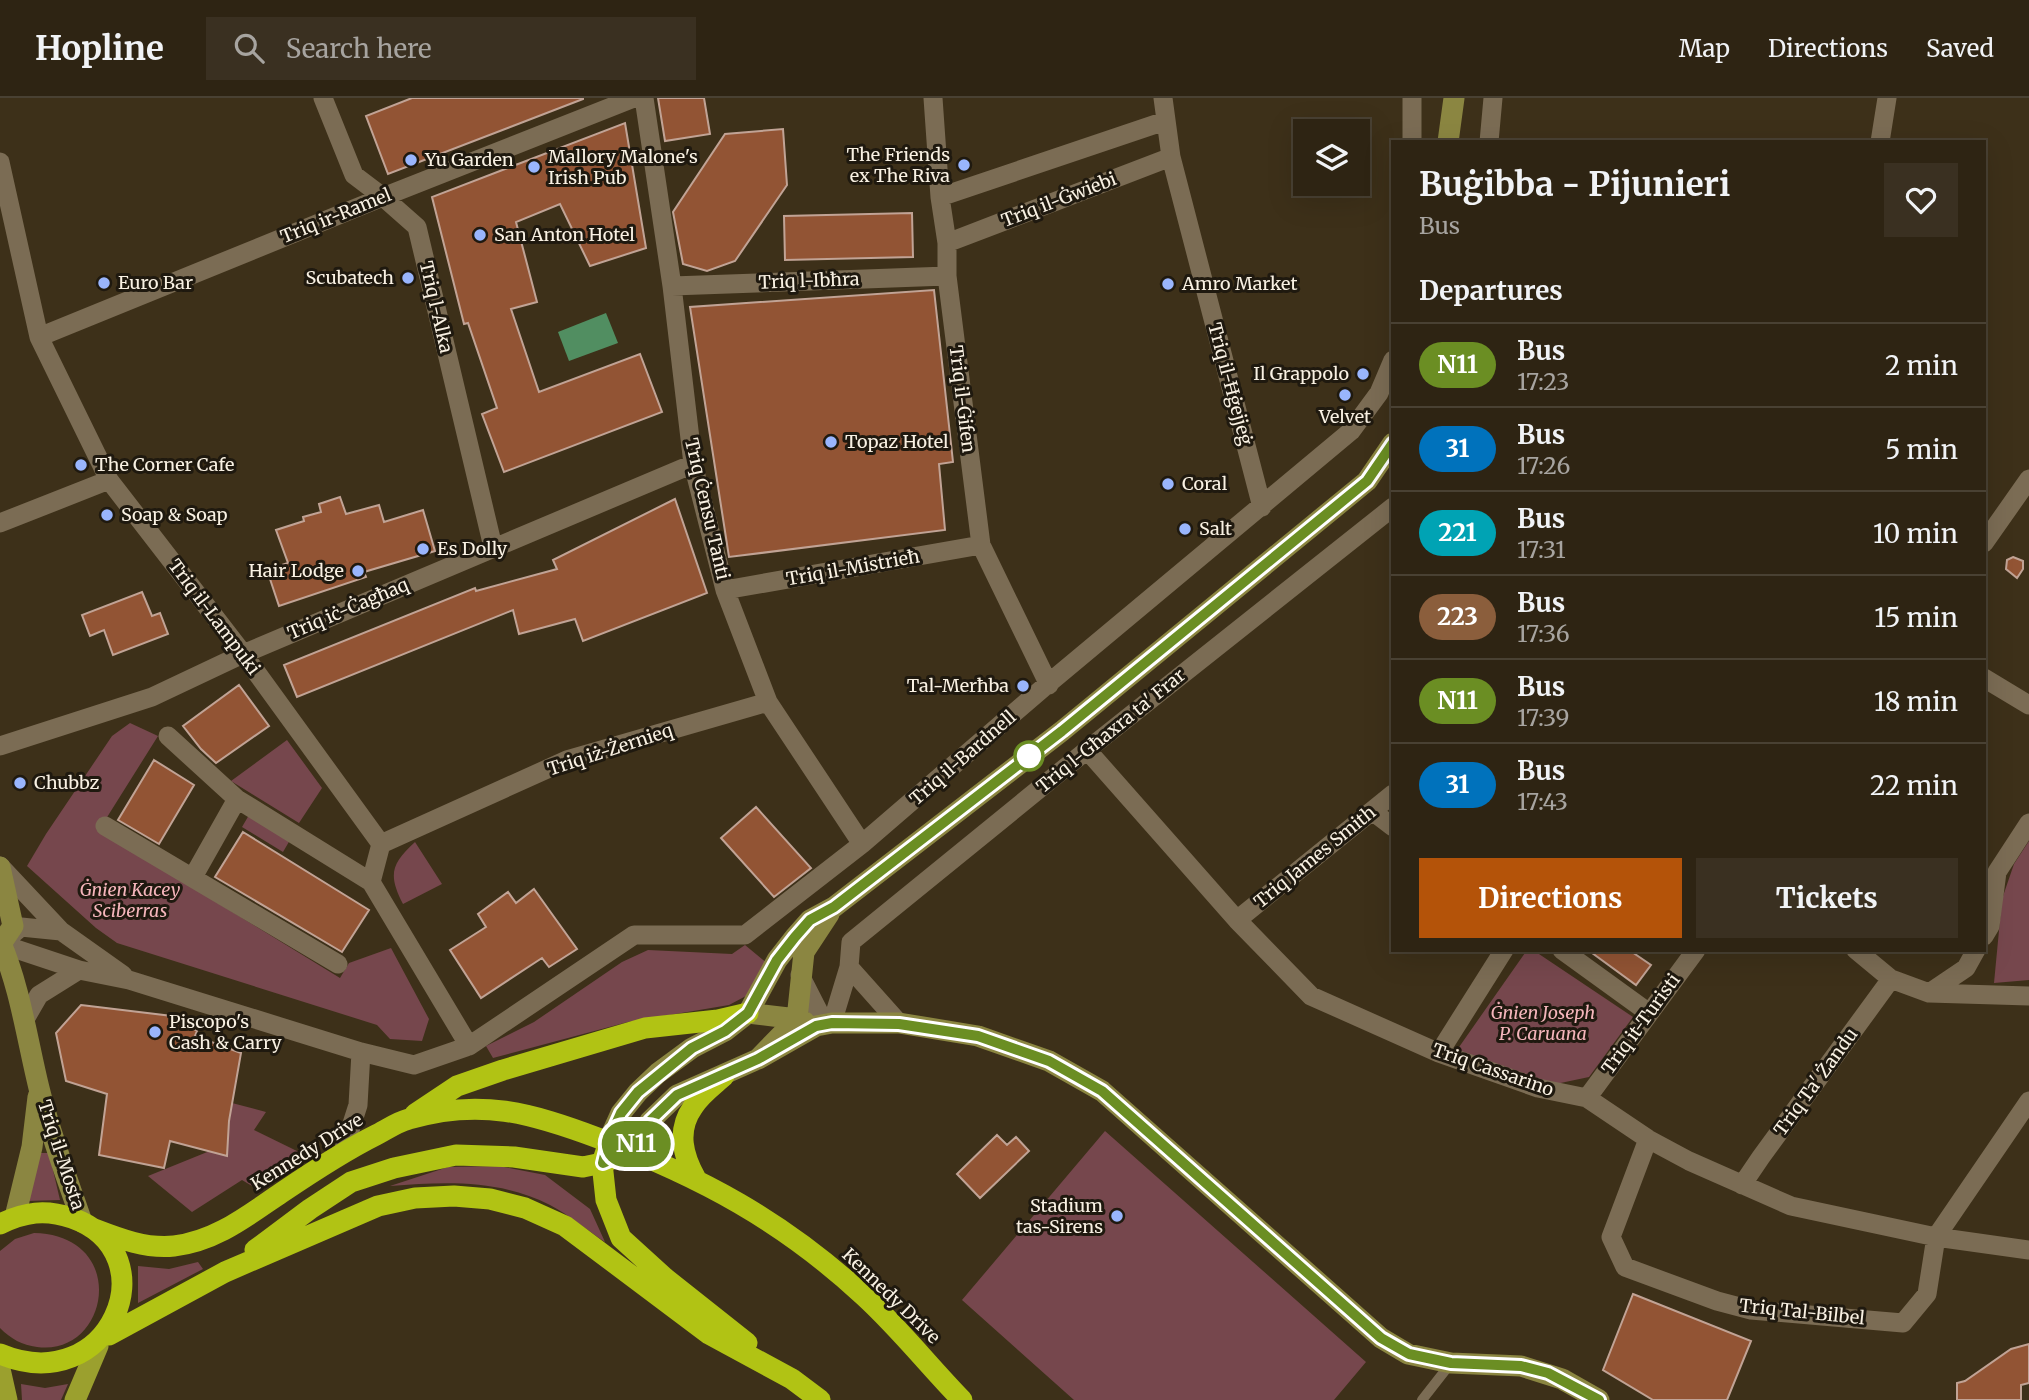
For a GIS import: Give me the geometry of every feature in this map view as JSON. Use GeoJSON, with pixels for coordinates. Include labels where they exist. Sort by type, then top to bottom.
{"type":"FeatureCollection","features":[{"type":"Feature","properties":{"kind":"highway"},"geometry":{"type":"LineString","coordinates":[[407,1119],[457,1086],[503,1070],[645,1028],[718,1020],[748,1013]]}},
{"type":"Feature","properties":{"kind":"highway"},"geometry":{"type":"LineString","coordinates":[[696,1179],[685,1158],[682,1142],[686,1122],[692,1107],[724,1076]]}},
{"type":"Feature","properties":{"kind":"highway","name":"Kennedy Drive"},"geometry":{"type":"LineString","coordinates":[[8,1221],[34,1212],[54,1212],[149,1246],[173,1246],[199,1241],[224,1231],[343,1152],[407,1119],[473,1107],[512,1110],[633,1150],[696,1179],[760,1214],[865,1297],[962,1400]]}},
{"type":"Feature","properties":{"kind":"highway"},"geometry":{"type":"LineString","coordinates":[[608,1142],[603,1163],[606,1200],[621,1238],[665,1278],[820,1400]]}},
{"type":"Feature","properties":{"kind":"highway"},"geometry":{"type":"LineString","coordinates":[[225,1272],[351,1182],[394,1168],[456,1155],[513,1157],[583,1167],[603,1163],[633,1150]]}},
{"type":"Feature","properties":{"kind":"highway"},"geometry":{"type":"LineString","coordinates":[[0,1354],[16,1363],[37,1368],[59,1366],[80,1359],[104,1341],[225,1272],[378,1206],[415,1198],[454,1196],[490,1199],[525,1208],[565,1226],[709,1334],[792,1380],[820,1400]]}},
{"type":"Feature","properties":{"kind":"highway"},"geometry":{"type":"LineString","coordinates":[[87,1225],[107,1244],[118,1264],[122,1286],[120,1308],[104,1341]]}},
{"type":"Feature","properties":{"kind":"main road"},"geometry":{"type":"LineString","coordinates":[[75,1400],[104,1341]]}},
{"type":"Feature","properties":{"kind":"main road"},"geometry":{"type":"LineString","coordinates":[[0,1369],[7,1400]]}},
{"type":"Feature","properties":{"kind":"street","name":"Triq l-Alka"},"geometry":{"type":"LineString","coordinates":[[323,98],[354,176],[383,197],[417,228],[493,547]]}},
{"type":"Feature","properties":{"kind":"street","name":"Triq ir-Ramel"},"geometry":{"type":"LineString","coordinates":[[39,337],[634,98]]}},
{"type":"Feature","properties":{"kind":"street","name":"Triq Ċensu Tanti"},"geometry":{"type":"LineString","coordinates":[[643,98],[672,286],[693,464],[725,590],[768,702],[862,844]]}},
{"type":"Feature","properties":{"kind":"street","name":"Triq il-Ġifen"},"geometry":{"type":"LineString","coordinates":[[933,98],[940,197],[947,243],[947,276],[981,545],[1049,685]]}},
{"type":"Feature","properties":{"kind":"street","name":"Triq il-Ħġejjeġ"},"geometry":{"type":"LineString","coordinates":[[1163,98],[1171,157],[1262,507]]}},
{"type":"Feature","properties":{"kind":"street"},"geometry":{"type":"LineString","coordinates":[[1412,98],[1412,140]]}},
{"type":"Feature","properties":{"kind":"street"},"geometry":{"type":"LineString","coordinates":[[1448,140],[1454,98]]}},
{"type":"Feature","properties":{"kind":"street"},"geometry":{"type":"LineString","coordinates":[[1489,140],[1493,98]]}},
{"type":"Feature","properties":{"kind":"street"},"geometry":{"type":"LineString","coordinates":[[1880,140],[1887,98]]}},
{"type":"Feature","properties":{"kind":"street"},"geometry":{"type":"LineString","coordinates":[[940,197],[1165,121]]}},
{"type":"Feature","properties":{"kind":"street","name":"Triq il-Ġwiebi"},"geometry":{"type":"LineString","coordinates":[[947,243],[1171,157]]}},
{"type":"Feature","properties":{"kind":"street","name":"Triq il-Lampuki"},"geometry":{"type":"LineString","coordinates":[[0,162],[39,337],[109,480],[243,654],[381,844]]}},
{"type":"Feature","properties":{"kind":"street","name":"Triq l-Ibħra"},"geometry":{"type":"LineString","coordinates":[[672,286],[947,276]]}},
{"type":"Feature","properties":{"kind":"street","name":"Triq il-Bardnell"},"geometry":{"type":"LineString","coordinates":[[129,980],[361,1052],[414,1065],[469,1046],[634,935],[744,935],[862,844],[1352,431],[1379,393],[1391,365]]}},
{"type":"Feature","properties":{"kind":"street"},"geometry":{"type":"LineString","coordinates":[[608,1142],[621,1113],[638,1092],[692,1048],[725,1031],[748,1013],[777,960],[810,920],[834,907],[1062,731],[1367,481],[1391,446]]}},
{"type":"Feature","properties":{"kind":"street","name":"Triq iċ-Ċagħaq"},"geometry":{"type":"LineString","coordinates":[[0,746],[152,697],[243,654],[693,464]]}},
{"type":"Feature","properties":{"kind":"street"},"geometry":{"type":"LineString","coordinates":[[1986,541],[2022,500],[2029,479]]}},
{"type":"Feature","properties":{"kind":"street"},"geometry":{"type":"LineString","coordinates":[[0,523],[109,480]]}},
{"type":"Feature","properties":{"kind":"street","name":"Triq l-Għaxra ta' Frar"},"geometry":{"type":"LineString","coordinates":[[817,1023],[849,967],[851,942],[1087,750],[1391,510]]}},
{"type":"Feature","properties":{"kind":"street","name":"Triq il-Mistrieħ"},"geometry":{"type":"LineString","coordinates":[[725,590],[981,545]]}},
{"type":"Feature","properties":{"kind":"street"},"geometry":{"type":"LineString","coordinates":[[1986,679],[2029,705]]}},
{"type":"Feature","properties":{"kind":"street","name":"Triq iż-Żernieq"},"geometry":{"type":"LineString","coordinates":[[381,844],[567,760],[768,702]]}},
{"type":"Feature","properties":{"kind":"street"},"geometry":{"type":"LineString","coordinates":[[169,736],[237,799],[371,882],[469,1046]]}},
{"type":"Feature","properties":{"kind":"street","name":"Triq Cassarino"},"geometry":{"type":"LineString","coordinates":[[1087,750],[1237,920],[1311,996],[1439,1053],[1538,1088],[1587,1098],[1648,1139],[1791,1206],[1936,1237],[2029,1250]]}},
{"type":"Feature","properties":{"kind":"street","name":"Triq James Smith"},"geometry":{"type":"LineString","coordinates":[[1237,920],[1391,796]]}},
{"type":"Feature","properties":{"kind":"street"},"geometry":{"type":"LineString","coordinates":[[193,877],[237,799]]}},
{"type":"Feature","properties":{"kind":"street"},"geometry":{"type":"LineString","coordinates":[[1372,811],[1391,825]]}},
{"type":"Feature","properties":{"kind":"street"},"geometry":{"type":"LineString","coordinates":[[1986,933],[1990,926],[1997,872],[2029,822]]}},
{"type":"Feature","properties":{"kind":"street"},"geometry":{"type":"LineString","coordinates":[[105,827],[338,964]]}},
{"type":"Feature","properties":{"kind":"street"},"geometry":{"type":"LineString","coordinates":[[371,882],[381,844]]}},
{"type":"Feature","properties":{"kind":"street"},"geometry":{"type":"LineString","coordinates":[[0,866],[61,931],[129,980]]}},
{"type":"Feature","properties":{"kind":"street"},"geometry":{"type":"LineString","coordinates":[[0,866],[13,926],[1,942]]}},
{"type":"Feature","properties":{"kind":"street"},"geometry":{"type":"LineString","coordinates":[[817,1023],[800,975],[804,952],[834,907]]}},
{"type":"Feature","properties":{"kind":"street"},"geometry":{"type":"LineString","coordinates":[[1,942],[21,927],[61,931]]}},
{"type":"Feature","properties":{"kind":"street"},"geometry":{"type":"LineString","coordinates":[[1,942],[79,970],[129,980]]}},
{"type":"Feature","properties":{"kind":"street","name":"Triq il-Mosta"},"geometry":{"type":"LineString","coordinates":[[1,942],[6,976],[24,1021],[56,1147],[87,1225]]}},
{"type":"Feature","properties":{"kind":"street"},"geometry":{"type":"LineString","coordinates":[[1439,1053],[1503,952]]}},
{"type":"Feature","properties":{"kind":"street"},"geometry":{"type":"LineString","coordinates":[[1565,952],[1649,1013]]}},
{"type":"Feature","properties":{"kind":"street","name":"Triq it-Turisti"},"geometry":{"type":"LineString","coordinates":[[1587,1098],[1695,952]]}},
{"type":"Feature","properties":{"kind":"street"},"geometry":{"type":"LineString","coordinates":[[1858,952],[1891,979],[1929,993],[2029,996]]}},
{"type":"Feature","properties":{"kind":"street"},"geometry":{"type":"LineString","coordinates":[[1929,993],[1966,968],[1975,952]]}},
{"type":"Feature","properties":{"kind":"street"},"geometry":{"type":"LineString","coordinates":[[849,967],[899,1024]]}},
{"type":"Feature","properties":{"kind":"street"},"geometry":{"type":"LineString","coordinates":[[24,1021],[39,995],[79,970]]}},
{"type":"Feature","properties":{"kind":"street","name":"Triq Ta' Żandu"},"geometry":{"type":"LineString","coordinates":[[1742,1185],[1891,979]]}},
{"type":"Feature","properties":{"kind":"street"},"geometry":{"type":"LineString","coordinates":[[748,1013],[817,1023],[899,1024],[978,1036],[1049,1061],[1102,1091],[1381,1338],[1409,1354],[1451,1363],[1521,1366],[1562,1379],[1600,1400]]}},
{"type":"Feature","properties":{"kind":"street"},"geometry":{"type":"LineString","coordinates":[[633,1150],[650,1121],[677,1095],[758,1059],[817,1023]]}},
{"type":"Feature","properties":{"kind":"street"},"geometry":{"type":"LineString","coordinates":[[343,1152],[358,1105],[361,1052]]}},
{"type":"Feature","properties":{"kind":"street","name":"Triq il-Mosta"},"geometry":{"type":"LineString","coordinates":[[8,1221],[32,1147],[39,1088]]}},
{"type":"Feature","properties":{"kind":"street"},"geometry":{"type":"LineString","coordinates":[[1936,1237],[2029,1101]]}},
{"type":"Feature","properties":{"kind":"street","name":"Triq Tal-Bilbel"},"geometry":{"type":"LineString","coordinates":[[1648,1139],[1611,1237],[1625,1267],[1717,1301],[1751,1310],[1903,1322],[1927,1294],[1936,1237]]}},
{"type":"Feature","properties":{"kind":"lane"},"geometry":{"type":"LineString","coordinates":[[1422,1400],[1451,1363]]}},
{"type":"Feature","properties":{"kind":"green space","name":"Ġnien Kacey Sciberras"},"geometry":{"type":"Polygon","coordinates":[[[130,723],[158,736],[99,830],[340,978],[349,963],[391,948],[429,1019],[422,1041],[390,1039],[377,1025],[117,943],[96,928],[27,866],[112,736],[130,723]]]}},
{"type":"Feature","properties":{"kind":"green space"},"geometry":{"type":"Polygon","coordinates":[[[287,740],[322,788],[299,823],[231,781],[287,740]]]}},
{"type":"Feature","properties":{"kind":"green space"},"geometry":{"type":"Polygon","coordinates":[[[249,815],[290,840],[283,852],[242,827],[249,815]]]}},
{"type":"Feature","properties":{"kind":"green space"},"geometry":{"type":"Polygon","coordinates":[[[2029,841],[2029,980],[1994,983],[2002,899],[2014,864],[2029,841]]]}},
{"type":"Feature","properties":{"kind":"green space"},"geometry":{"type":"Polygon","coordinates":[[[415,842],[442,884],[403,904],[395,885],[394,870],[401,857],[415,842]]]}},
{"type":"Feature","properties":{"kind":"green space"},"geometry":{"type":"Polygon","coordinates":[[[745,945],[768,964],[746,996],[729,1005],[628,1022],[493,1058],[486,1046],[534,1022],[622,962],[648,950],[732,954],[745,945]]]}},
{"type":"Feature","properties":{"kind":"green space","name":"Ġnien Joseph P. Caruana"},"geometry":{"type":"Polygon","coordinates":[[[1526,952],[1536,952],[1633,1017],[1589,1077],[1551,1085],[1457,1050],[1526,952]]]}},
{"type":"Feature","properties":{"kind":"green space"},"geometry":{"type":"Polygon","coordinates":[[[232,1103],[266,1112],[254,1130],[301,1153],[252,1186],[242,1180],[192,1212],[148,1176],[227,1144],[232,1103]]]}},
{"type":"Feature","properties":{"kind":"green space","name":"Stadium tas-Sirens"},"geometry":{"type":"Polygon","coordinates":[[[1105,1131],[1366,1362],[1334,1400],[1074,1400],[962,1300],[1105,1131]]]}},
{"type":"Feature","properties":{"kind":"green space"},"geometry":{"type":"Polygon","coordinates":[[[38,1153],[49,1153],[60,1200],[26,1201],[38,1153]]]}},
{"type":"Feature","properties":{"kind":"green space"},"geometry":{"type":"Polygon","coordinates":[[[499,1166],[545,1175],[590,1209],[605,1242],[550,1205],[511,1190],[452,1183],[390,1186],[448,1167],[499,1166]]]}},
{"type":"Feature","properties":{"kind":"green space"},"geometry":{"type":"Polygon","coordinates":[[[34,1233],[65,1239],[85,1253],[96,1273],[99,1294],[93,1316],[81,1334],[62,1345],[26,1345],[0,1328],[0,1251],[15,1239],[34,1233]]]}},
{"type":"Feature","properties":{"kind":"green space"},"geometry":{"type":"Polygon","coordinates":[[[198,1262],[203,1269],[138,1303],[138,1266],[169,1269],[198,1262]]]}},
{"type":"Feature","properties":{"kind":"green space"},"geometry":{"type":"Polygon","coordinates":[[[21,1384],[45,1388],[68,1384],[61,1400],[22,1400],[21,1384]]]}},
{"type":"Feature","properties":{"kind":"shaded area"},"geometry":{"type":"Polygon","coordinates":[[[606,313],[618,343],[569,361],[558,332],[606,313]]]}},
{"type":"Feature","properties":{"kind":"building"},"geometry":{"type":"Polygon","coordinates":[[[412,98],[583,99],[388,174],[366,116],[412,98]]]}},
{"type":"Feature","properties":{"kind":"building"},"geometry":{"type":"Polygon","coordinates":[[[658,98],[704,98],[710,134],[665,141],[658,98]]]}},
{"type":"Feature","properties":{"kind":"building"},"geometry":{"type":"Polygon","coordinates":[[[625,123],[646,248],[590,266],[560,204],[516,222],[537,302],[511,309],[539,392],[640,354],[662,412],[504,472],[482,414],[497,408],[468,323],[464,324],[432,197],[625,123]]]}},
{"type":"Feature","properties":{"kind":"building"},"geometry":{"type":"Polygon","coordinates":[[[783,129],[787,185],[735,261],[707,271],[683,264],[673,212],[725,134],[783,129]]]}},
{"type":"Feature","properties":{"kind":"building"},"geometry":{"type":"Polygon","coordinates":[[[912,213],[913,257],[785,260],[784,216],[912,213]]]}},
{"type":"Feature","properties":{"kind":"building","name":"Topaz Hotel"},"geometry":{"type":"Polygon","coordinates":[[[934,290],[953,462],[939,464],[945,530],[729,557],[690,307],[934,290]]]}},
{"type":"Feature","properties":{"kind":"building"},"geometry":{"type":"Polygon","coordinates":[[[340,497],[346,514],[379,505],[384,522],[423,510],[435,551],[364,572],[366,577],[279,606],[267,570],[288,563],[276,530],[304,521],[303,517],[321,512],[319,504],[340,497]]]}},
{"type":"Feature","properties":{"kind":"building"},"geometry":{"type":"Polygon","coordinates":[[[675,499],[707,593],[583,641],[575,619],[519,634],[513,610],[297,697],[284,665],[475,588],[476,591],[557,569],[553,560],[675,499]]]}},
{"type":"Feature","properties":{"kind":"building"},"geometry":{"type":"Polygon","coordinates":[[[2013,557],[2023,561],[2023,569],[2017,578],[2006,569],[2007,560],[2013,557]]]}},
{"type":"Feature","properties":{"kind":"building"},"geometry":{"type":"Polygon","coordinates":[[[142,592],[152,616],[160,613],[168,634],[113,655],[104,630],[90,636],[82,615],[142,592]]]}},
{"type":"Feature","properties":{"kind":"building"},"geometry":{"type":"Polygon","coordinates":[[[239,685],[269,726],[216,763],[183,726],[239,685]]]}},
{"type":"Feature","properties":{"kind":"building"},"geometry":{"type":"Polygon","coordinates":[[[154,760],[194,785],[159,844],[118,820],[154,760]]]}},
{"type":"Feature","properties":{"kind":"building"},"geometry":{"type":"Polygon","coordinates":[[[756,807],[811,868],[774,897],[721,838],[756,807]]]}},
{"type":"Feature","properties":{"kind":"building"},"geometry":{"type":"Polygon","coordinates":[[[243,832],[369,910],[342,952],[215,877],[243,832]]]}},
{"type":"Feature","properties":{"kind":"building"},"geometry":{"type":"Polygon","coordinates":[[[534,889],[577,949],[549,967],[542,958],[481,998],[450,950],[486,927],[478,914],[508,892],[516,903],[534,889]]]}},
{"type":"Feature","properties":{"kind":"building"},"geometry":{"type":"Polygon","coordinates":[[[1591,952],[1632,952],[1651,965],[1636,985],[1591,952]]]}},
{"type":"Feature","properties":{"kind":"building"},"geometry":{"type":"Polygon","coordinates":[[[81,1005],[172,1016],[197,1031],[195,1036],[241,1053],[229,1121],[227,1156],[170,1141],[164,1168],[99,1155],[107,1094],[66,1081],[56,1033],[81,1005]]]}},
{"type":"Feature","properties":{"kind":"building"},"geometry":{"type":"Polygon","coordinates":[[[997,1135],[1007,1145],[1016,1137],[1029,1151],[980,1198],[957,1174],[997,1135]]]}},
{"type":"Feature","properties":{"kind":"building"},"geometry":{"type":"Polygon","coordinates":[[[1633,1294],[1751,1341],[1727,1400],[1653,1400],[1603,1370],[1633,1294]]]}},
{"type":"Feature","properties":{"kind":"building"},"geometry":{"type":"Polygon","coordinates":[[[2029,1344],[2029,1383],[2021,1385],[2021,1400],[1957,1400],[1957,1383],[1965,1381],[2011,1349],[2029,1344]]]}},
{"type":"Feature","properties":{"kind":"bus line","name":"N11"},"geometry":{"type":"LineString","coordinates":[[1391,446],[1367,481],[1070,724],[834,907],[810,920],[777,960],[748,1013],[725,1031],[692,1048],[638,1092],[621,1113],[608,1142],[603,1163],[633,1150],[650,1121],[677,1095],[724,1076],[816,1026],[832,1023],[899,1024],[978,1036],[1049,1061],[1102,1091],[1381,1338],[1409,1354],[1451,1363],[1521,1366],[1548,1373],[1599,1400]]}},
{"type":"Feature","properties":{"kind":"place","name":"Yu Garden"},"geometry":{"type":"Point","coordinates":[411,160]}},
{"type":"Feature","properties":{"kind":"place","name":"The Friends ex The Riva"},"geometry":{"type":"Point","coordinates":[964,165]}},
{"type":"Feature","properties":{"kind":"place","name":"Mallory Malone's Irish Pub"},"geometry":{"type":"Point","coordinates":[534,167]}},
{"type":"Feature","properties":{"kind":"place","name":"San Anton Hotel"},"geometry":{"type":"Point","coordinates":[480,235]}},
{"type":"Feature","properties":{"kind":"place","name":"Scubatech"},"geometry":{"type":"Point","coordinates":[408,278]}},
{"type":"Feature","properties":{"kind":"place","name":"Euro Bar"},"geometry":{"type":"Point","coordinates":[104,283]}},
{"type":"Feature","properties":{"kind":"place","name":"Amro Market"},"geometry":{"type":"Point","coordinates":[1168,284]}},
{"type":"Feature","properties":{"kind":"place","name":"Il Grappolo"},"geometry":{"type":"Point","coordinates":[1363,374]}},
{"type":"Feature","properties":{"kind":"place","name":"Velvet"},"geometry":{"type":"Point","coordinates":[1345,395]}},
{"type":"Feature","properties":{"kind":"place","name":"Topaz Hotel"},"geometry":{"type":"Point","coordinates":[831,442]}},
{"type":"Feature","properties":{"kind":"place","name":"The Corner Cafe"},"geometry":{"type":"Point","coordinates":[81,465]}},
{"type":"Feature","properties":{"kind":"place","name":"Coral"},"geometry":{"type":"Point","coordinates":[1168,484]}},
{"type":"Feature","properties":{"kind":"place","name":"Soap & Soap"},"geometry":{"type":"Point","coordinates":[107,515]}},
{"type":"Feature","properties":{"kind":"place","name":"Salt"},"geometry":{"type":"Point","coordinates":[1185,529]}},
{"type":"Feature","properties":{"kind":"place","name":"Es Dolly"},"geometry":{"type":"Point","coordinates":[423,549]}},
{"type":"Feature","properties":{"kind":"place","name":"Hair Lodge"},"geometry":{"type":"Point","coordinates":[358,571]}},
{"type":"Feature","properties":{"kind":"place","name":"Tal-Merħba"},"geometry":{"type":"Point","coordinates":[1023,686]}},
{"type":"Feature","properties":{"kind":"place","name":"Chubbz"},"geometry":{"type":"Point","coordinates":[20,783]}},
{"type":"Feature","properties":{"kind":"place","name":"Piscopo's Cash & Carry"},"geometry":{"type":"Point","coordinates":[155,1032]}},
{"type":"Feature","properties":{"kind":"place","name":"Stadium tas-Sirens"},"geometry":{"type":"Point","coordinates":[1117,1216]}}]}
